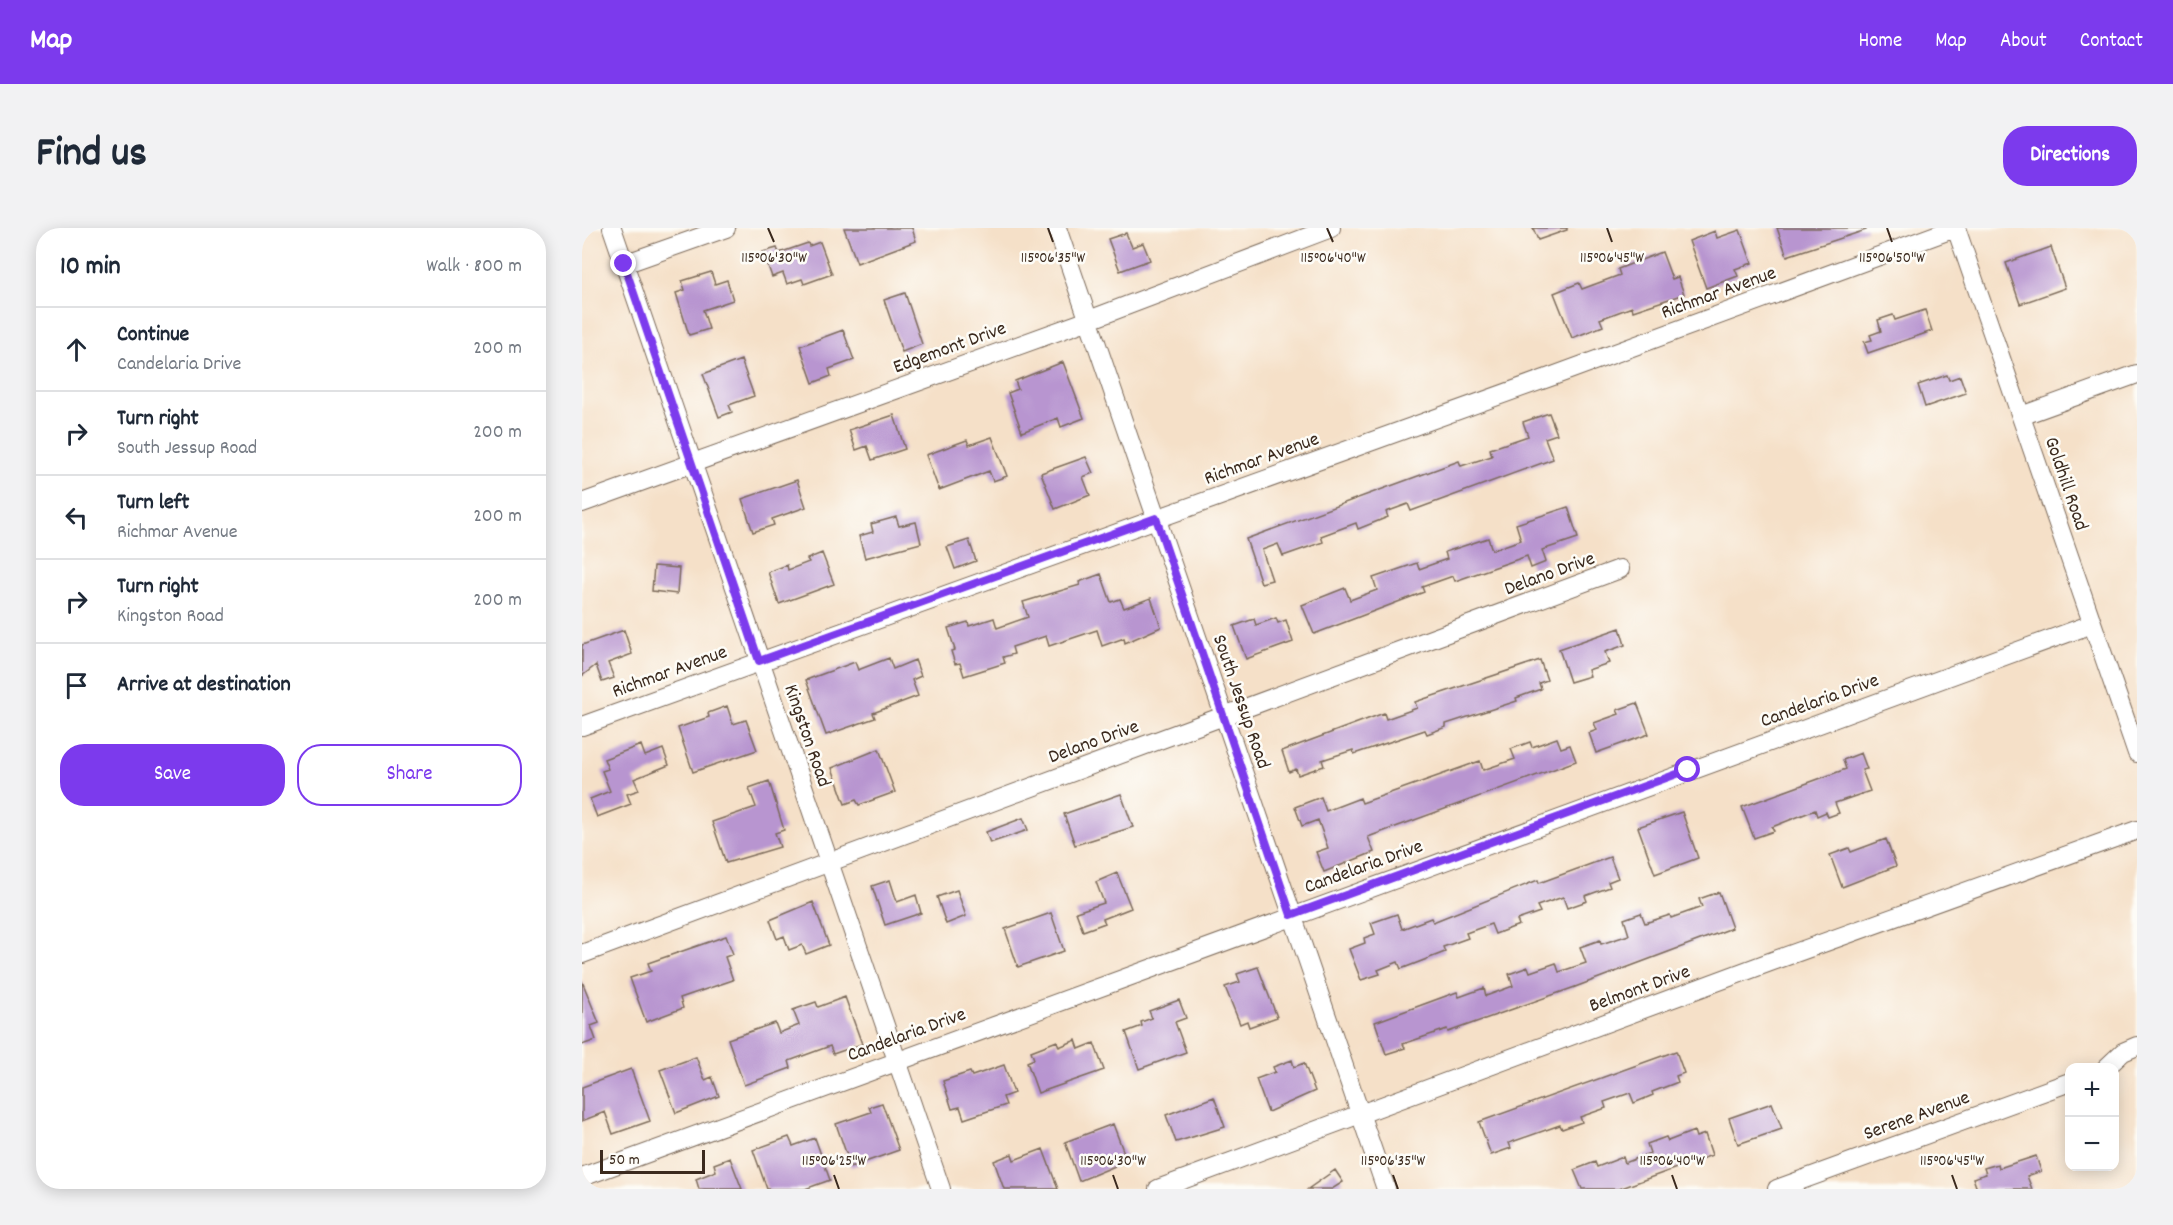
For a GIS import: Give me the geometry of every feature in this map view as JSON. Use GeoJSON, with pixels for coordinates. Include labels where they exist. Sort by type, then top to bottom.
{"type":"FeatureCollection","features":[{"type":"Feature","properties":{"kind":"street","name":"Kingston Road"},"geometry":{"type":"LineString","coordinates":[[612,228],[941,1189]]}},
{"type":"Feature","properties":{"kind":"street"},"geometry":{"type":"LineString","coordinates":[[624,264],[726,228]]}},
{"type":"Feature","properties":{"kind":"street","name":"South Jessup Road"},"geometry":{"type":"LineString","coordinates":[[1057,228],[1386,1189]]}},
{"type":"Feature","properties":{"kind":"street","name":"Edgemont Drive"},"geometry":{"type":"LineString","coordinates":[[582,503],[1089,320],[1331,228]]}},
{"type":"Feature","properties":{"kind":"street","name":"Goldhill Road"},"geometry":{"type":"LineString","coordinates":[[1955,228],[2137,753]]}},
{"type":"Feature","properties":{"kind":"street","name":"Richmar Avenue"},"geometry":{"type":"LineString","coordinates":[[582,726],[1955,228]]}},
{"type":"Feature","properties":{"kind":"street"},"geometry":{"type":"LineString","coordinates":[[2021,416],[2137,374]]}},
{"type":"Feature","properties":{"kind":"street","name":"Delano Drive"},"geometry":{"type":"LineString","coordinates":[[582,954],[1620,569]]}},
{"type":"Feature","properties":{"kind":"street","name":"Candelaria Drive"},"geometry":{"type":"LineString","coordinates":[[582,1177],[1291,915],[2092,624]]}},
{"type":"Feature","properties":{"kind":"street","name":"Belmont Drive"},"geometry":{"type":"LineString","coordinates":[[1158,1189],[2137,830]]}},
{"type":"Feature","properties":{"kind":"street"},"geometry":{"type":"LineString","coordinates":[[2113,1063],[2123,1052],[2137,1046]]}},
{"type":"Feature","properties":{"kind":"street"},"geometry":{"type":"LineString","coordinates":[[2119,1065],[2137,1059]]}},
{"type":"Feature","properties":{"kind":"street","name":"Serene Avenue"},"geometry":{"type":"LineString","coordinates":[[1777,1189],[2065,1084]]}},
{"type":"Feature","properties":{"kind":"building"},"geometry":{"type":"Polygon","coordinates":[[[844,228],[912,228],[916,241],[857,263],[844,228]]]}},
{"type":"Feature","properties":{"kind":"building"},"geometry":{"type":"Polygon","coordinates":[[[1533,228],[1567,228],[1567,230],[1538,240],[1533,228]]]}},
{"type":"Feature","properties":{"kind":"building"},"geometry":{"type":"Polygon","coordinates":[[[1777,228],[1866,228],[1866,230],[1787,256],[1777,228]]]}},
{"type":"Feature","properties":{"kind":"building"},"geometry":{"type":"Polygon","coordinates":[[[1740,230],[1752,263],[1735,269],[1738,276],[1706,288],[1689,241],[1715,231],[1717,238],[1740,230]]]}},
{"type":"Feature","properties":{"kind":"building"},"geometry":{"type":"Polygon","coordinates":[[[1126,233],[1132,247],[1143,243],[1150,260],[1120,271],[1108,239],[1126,233]]]}},
{"type":"Feature","properties":{"kind":"building"},"geometry":{"type":"Polygon","coordinates":[[[820,242],[832,274],[804,284],[802,279],[787,284],[783,273],[772,277],[763,252],[777,248],[779,253],[808,243],[809,246],[820,242]]]}},
{"type":"Feature","properties":{"kind":"building"},"geometry":{"type":"Polygon","coordinates":[[[2051,247],[2065,288],[2020,304],[2006,263],[2051,247]]]}},
{"type":"Feature","properties":{"kind":"building"},"geometry":{"type":"Polygon","coordinates":[[[1662,252],[1672,279],[1678,277],[1684,294],[1633,311],[1632,307],[1600,319],[1603,326],[1572,338],[1554,293],[1579,283],[1582,289],[1620,275],[1618,269],[1662,252]]]}},
{"type":"Feature","properties":{"kind":"building"},"geometry":{"type":"Polygon","coordinates":[[[711,272],[715,284],[727,280],[733,300],[703,310],[709,329],[689,335],[676,293],[685,290],[682,281],[711,272]]]}},
{"type":"Feature","properties":{"kind":"building"},"geometry":{"type":"Polygon","coordinates":[[[905,293],[922,344],[902,352],[884,300],[905,293]]]}},
{"type":"Feature","properties":{"kind":"building"},"geometry":{"type":"Polygon","coordinates":[[[1925,310],[1932,331],[1868,353],[1864,342],[1872,340],[1870,335],[1881,331],[1878,320],[1893,315],[1895,320],[1925,310]]]}},
{"type":"Feature","properties":{"kind":"building"},"geometry":{"type":"Polygon","coordinates":[[[843,330],[854,360],[829,369],[831,376],[813,383],[800,346],[843,330]]]}},
{"type":"Feature","properties":{"kind":"building"},"geometry":{"type":"Polygon","coordinates":[[[741,360],[754,396],[729,405],[732,412],[719,417],[703,374],[741,360]]]}},
{"type":"Feature","properties":{"kind":"building"},"geometry":{"type":"Polygon","coordinates":[[[1063,362],[1084,418],[1061,427],[1058,418],[1022,432],[1008,393],[1018,389],[1015,381],[1063,362]]]}},
{"type":"Feature","properties":{"kind":"building"},"geometry":{"type":"Polygon","coordinates":[[[1947,375],[1949,380],[1960,376],[1966,393],[1925,407],[1918,385],[1947,375]]]}},
{"type":"Feature","properties":{"kind":"building"},"geometry":{"type":"Polygon","coordinates":[[[1549,413],[1557,434],[1545,438],[1553,459],[1411,511],[1408,504],[1386,512],[1388,517],[1358,529],[1356,523],[1321,536],[1323,542],[1283,556],[1278,544],[1262,550],[1272,580],[1261,583],[1246,539],[1459,461],[1461,466],[1492,456],[1490,449],[1528,436],[1523,422],[1549,413]]]}},
{"type":"Feature","properties":{"kind":"building"},"geometry":{"type":"Polygon","coordinates":[[[894,415],[905,449],[872,460],[867,446],[856,450],[849,430],[894,415]]]}},
{"type":"Feature","properties":{"kind":"building"},"geometry":{"type":"Polygon","coordinates":[[[992,437],[1007,476],[993,481],[989,471],[939,490],[926,455],[967,440],[969,445],[992,437]]]}},
{"type":"Feature","properties":{"kind":"building"},"geometry":{"type":"Polygon","coordinates":[[[1086,457],[1093,473],[1083,477],[1090,495],[1055,509],[1041,473],[1086,457]]]}},
{"type":"Feature","properties":{"kind":"building"},"geometry":{"type":"Polygon","coordinates":[[[797,480],[806,507],[772,519],[774,525],[753,532],[742,499],[797,480]]]}},
{"type":"Feature","properties":{"kind":"building"},"geometry":{"type":"Polygon","coordinates":[[[1568,507],[1578,538],[1542,550],[1546,562],[1531,568],[1527,556],[1455,581],[1453,576],[1422,587],[1424,592],[1314,634],[1302,605],[1345,588],[1350,600],[1377,590],[1373,578],[1417,563],[1419,569],[1447,559],[1445,552],[1488,538],[1492,550],[1521,540],[1516,524],[1568,507]]]}},
{"type":"Feature","properties":{"kind":"building"},"geometry":{"type":"Polygon","coordinates":[[[896,517],[899,526],[916,522],[921,543],[865,558],[859,536],[873,532],[871,524],[896,517]]]}},
{"type":"Feature","properties":{"kind":"building"},"geometry":{"type":"Polygon","coordinates":[[[969,540],[976,561],[955,569],[947,547],[969,540]]]}},
{"type":"Feature","properties":{"kind":"building"},"geometry":{"type":"Polygon","coordinates":[[[822,553],[834,584],[779,604],[768,572],[787,565],[788,570],[809,562],[807,559],[822,553]]]}},
{"type":"Feature","properties":{"kind":"building"},"geometry":{"type":"Polygon","coordinates":[[[654,566],[679,568],[677,594],[652,591],[654,566]]]}},
{"type":"Feature","properties":{"kind":"building"},"geometry":{"type":"Polygon","coordinates":[[[1101,574],[1111,602],[1120,599],[1124,608],[1151,598],[1161,627],[1125,643],[1124,638],[1102,646],[1097,630],[1049,646],[1046,636],[1012,647],[1014,654],[1003,657],[1005,663],[964,676],[960,663],[955,664],[951,651],[955,650],[948,628],[968,622],[969,626],[994,618],[997,628],[1028,617],[1023,602],[1080,585],[1079,582],[1101,574]]]}},
{"type":"Feature","properties":{"kind":"building"},"geometry":{"type":"Polygon","coordinates":[[[1276,618],[1278,623],[1286,620],[1293,642],[1246,659],[1234,626],[1254,619],[1256,625],[1276,618]]]}},
{"type":"Feature","properties":{"kind":"building"},"geometry":{"type":"Polygon","coordinates":[[[1620,628],[1625,645],[1605,652],[1609,663],[1588,670],[1590,676],[1570,682],[1559,649],[1620,628]]]}},
{"type":"Feature","properties":{"kind":"building"},"geometry":{"type":"Polygon","coordinates":[[[624,630],[632,654],[608,663],[614,678],[602,682],[596,665],[582,676],[582,645],[624,630]]]}},
{"type":"Feature","properties":{"kind":"building"},"geometry":{"type":"Polygon","coordinates":[[[889,658],[893,669],[915,660],[921,676],[912,680],[918,696],[873,713],[875,718],[826,735],[806,680],[855,662],[858,670],[889,658]]]}},
{"type":"Feature","properties":{"kind":"building"},"geometry":{"type":"Polygon","coordinates":[[[1540,660],[1547,680],[1539,683],[1541,689],[1516,698],[1517,701],[1446,724],[1446,727],[1427,734],[1425,730],[1354,754],[1353,750],[1322,760],[1324,766],[1298,775],[1296,769],[1289,772],[1282,751],[1384,713],[1386,719],[1417,708],[1415,702],[1540,660]]]}},
{"type":"Feature","properties":{"kind":"building"},"geometry":{"type":"Polygon","coordinates":[[[1637,703],[1649,734],[1596,753],[1589,733],[1597,730],[1594,723],[1619,714],[1617,710],[1637,703]]]}},
{"type":"Feature","properties":{"kind":"building"},"geometry":{"type":"Polygon","coordinates":[[[727,706],[733,724],[746,720],[757,750],[693,772],[678,728],[709,717],[708,713],[727,706]]]}},
{"type":"Feature","properties":{"kind":"building"},"geometry":{"type":"Polygon","coordinates":[[[1557,738],[1561,748],[1570,745],[1576,761],[1368,837],[1374,852],[1324,872],[1316,852],[1328,848],[1318,820],[1302,826],[1295,807],[1321,797],[1326,811],[1360,798],[1362,803],[1480,761],[1483,770],[1515,759],[1511,749],[1530,742],[1532,747],[1557,738]]]}},
{"type":"Feature","properties":{"kind":"building"},"geometry":{"type":"Polygon","coordinates":[[[641,745],[645,756],[663,749],[669,765],[634,779],[639,790],[627,794],[631,804],[597,817],[590,799],[610,791],[602,771],[608,769],[604,759],[641,745]]]}},
{"type":"Feature","properties":{"kind":"building"},"geometry":{"type":"Polygon","coordinates":[[[879,749],[895,792],[859,805],[856,800],[845,804],[832,768],[879,749]]]}},
{"type":"Feature","properties":{"kind":"building"},"geometry":{"type":"Polygon","coordinates":[[[1861,753],[1867,769],[1862,770],[1870,791],[1835,803],[1839,813],[1828,817],[1826,812],[1817,816],[1815,810],[1772,827],[1774,831],[1754,838],[1742,807],[1846,769],[1843,760],[1861,753]]]}},
{"type":"Feature","properties":{"kind":"building"},"geometry":{"type":"Polygon","coordinates":[[[769,781],[784,830],[775,833],[780,847],[726,863],[712,822],[756,807],[749,788],[769,781]]]}},
{"type":"Feature","properties":{"kind":"building"},"geometry":{"type":"Polygon","coordinates":[[[1121,794],[1133,827],[1075,845],[1064,814],[1121,794]]]}},
{"type":"Feature","properties":{"kind":"building"},"geometry":{"type":"Polygon","coordinates":[[[1682,812],[1698,858],[1655,874],[1638,827],[1682,812]]]}},
{"type":"Feature","properties":{"kind":"building"},"geometry":{"type":"Polygon","coordinates":[[[1023,818],[1028,830],[990,843],[986,832],[1023,818]]]}},
{"type":"Feature","properties":{"kind":"building"},"geometry":{"type":"Polygon","coordinates":[[[1886,839],[1896,866],[1842,887],[1830,855],[1849,848],[1851,852],[1886,839]]]}},
{"type":"Feature","properties":{"kind":"building"},"geometry":{"type":"Polygon","coordinates":[[[1610,857],[1618,878],[1608,882],[1610,887],[1585,896],[1587,901],[1567,908],[1563,897],[1537,906],[1540,912],[1517,920],[1519,925],[1495,934],[1491,924],[1466,933],[1468,938],[1443,947],[1445,952],[1401,969],[1398,962],[1378,970],[1380,974],[1361,980],[1349,949],[1365,943],[1364,938],[1375,934],[1371,923],[1397,914],[1402,929],[1431,918],[1433,922],[1538,880],[1539,883],[1610,857]]]}},
{"type":"Feature","properties":{"kind":"building"},"geometry":{"type":"Polygon","coordinates":[[[1117,873],[1131,908],[1103,919],[1105,923],[1083,931],[1076,912],[1104,903],[1096,882],[1117,873]]]}},
{"type":"Feature","properties":{"kind":"building"},"geometry":{"type":"Polygon","coordinates":[[[890,880],[897,902],[916,895],[921,913],[885,925],[872,886],[890,880]]]}},
{"type":"Feature","properties":{"kind":"building"},"geometry":{"type":"Polygon","coordinates":[[[957,890],[966,916],[946,924],[937,897],[957,890]]]}},
{"type":"Feature","properties":{"kind":"building"},"geometry":{"type":"Polygon","coordinates":[[[1719,892],[1732,928],[1448,1032],[1447,1029],[1403,1044],[1405,1048],[1386,1054],[1375,1022],[1457,992],[1459,997],[1484,988],[1486,996],[1513,986],[1509,974],[1528,967],[1530,972],[1556,963],[1559,972],[1586,963],[1580,947],[1600,940],[1601,944],[1629,935],[1624,919],[1641,913],[1645,923],[1670,915],[1671,918],[1702,907],[1699,899],[1719,892]]]}},
{"type":"Feature","properties":{"kind":"building"},"geometry":{"type":"Polygon","coordinates":[[[813,902],[829,945],[806,954],[802,945],[789,950],[784,936],[777,939],[770,920],[813,902]]]}},
{"type":"Feature","properties":{"kind":"building"},"geometry":{"type":"Polygon","coordinates":[[[1051,913],[1064,951],[1018,967],[1005,929],[1051,913]]]}},
{"type":"Feature","properties":{"kind":"building"},"geometry":{"type":"Polygon","coordinates":[[[726,936],[733,954],[725,957],[733,980],[680,998],[683,1008],[646,1022],[630,978],[651,971],[648,963],[726,936]]]}},
{"type":"Feature","properties":{"kind":"building"},"geometry":{"type":"Polygon","coordinates":[[[1258,967],[1277,1017],[1249,1027],[1247,1021],[1240,1024],[1225,987],[1240,982],[1237,974],[1258,967]]]}},
{"type":"Feature","properties":{"kind":"building"},"geometry":{"type":"Polygon","coordinates":[[[582,981],[599,1023],[591,1026],[596,1040],[582,1045],[582,981]]]}},
{"type":"Feature","properties":{"kind":"building"},"geometry":{"type":"Polygon","coordinates":[[[845,997],[862,1044],[833,1054],[830,1046],[789,1061],[791,1068],[744,1085],[728,1039],[775,1023],[779,1033],[799,1025],[793,1010],[816,1002],[818,1007],[845,997]]]}},
{"type":"Feature","properties":{"kind":"building"},"geometry":{"type":"Polygon","coordinates":[[[1179,1000],[1186,1018],[1175,1022],[1186,1052],[1139,1069],[1126,1032],[1142,1026],[1141,1022],[1152,1018],[1149,1011],[1179,1000]]]}},
{"type":"Feature","properties":{"kind":"building"},"geometry":{"type":"Polygon","coordinates":[[[1076,1040],[1079,1049],[1094,1043],[1104,1070],[1038,1093],[1027,1062],[1034,1059],[1031,1051],[1057,1041],[1059,1047],[1076,1040]]]}},
{"type":"Feature","properties":{"kind":"building"},"geometry":{"type":"Polygon","coordinates":[[[1676,1051],[1684,1073],[1676,1076],[1678,1082],[1652,1092],[1653,1095],[1634,1103],[1630,1093],[1604,1102],[1606,1108],[1580,1117],[1582,1122],[1562,1129],[1560,1125],[1509,1143],[1511,1148],[1491,1155],[1479,1122],[1676,1051]]]}},
{"type":"Feature","properties":{"kind":"building"},"geometry":{"type":"Polygon","coordinates":[[[696,1057],[705,1080],[712,1077],[719,1096],[676,1113],[660,1070],[696,1057]]]}},
{"type":"Feature","properties":{"kind":"building"},"geometry":{"type":"Polygon","coordinates":[[[1292,1060],[1294,1067],[1304,1063],[1315,1091],[1268,1112],[1256,1079],[1275,1072],[1273,1067],[1292,1060]]]}},
{"type":"Feature","properties":{"kind":"building"},"geometry":{"type":"Polygon","coordinates":[[[1004,1065],[1014,1093],[1003,1097],[1006,1105],[964,1119],[960,1107],[952,1109],[943,1081],[970,1072],[972,1076],[1004,1065]]]}},
{"type":"Feature","properties":{"kind":"building"},"geometry":{"type":"Polygon","coordinates":[[[631,1069],[650,1121],[613,1134],[605,1112],[582,1121],[582,1087],[631,1069]]]}},
{"type":"Feature","properties":{"kind":"building"},"geometry":{"type":"Polygon","coordinates":[[[1214,1097],[1225,1127],[1176,1142],[1166,1115],[1214,1097]]]}},
{"type":"Feature","properties":{"kind":"building"},"geometry":{"type":"Polygon","coordinates":[[[882,1103],[899,1150],[851,1167],[836,1124],[871,1112],[869,1107],[882,1103]]]}},
{"type":"Feature","properties":{"kind":"building"},"geometry":{"type":"Polygon","coordinates":[[[1772,1103],[1782,1129],[1738,1144],[1729,1118],[1772,1103]]]}},
{"type":"Feature","properties":{"kind":"building"},"geometry":{"type":"Polygon","coordinates":[[[1113,1124],[1127,1161],[1079,1181],[1065,1142],[1113,1124]]]}},
{"type":"Feature","properties":{"kind":"building"},"geometry":{"type":"Polygon","coordinates":[[[1694,1131],[1696,1137],[1705,1134],[1712,1155],[1619,1189],[1582,1189],[1574,1170],[1595,1162],[1597,1167],[1623,1157],[1625,1163],[1650,1153],[1647,1144],[1666,1137],[1668,1141],[1694,1131]]]}},
{"type":"Feature","properties":{"kind":"building"},"geometry":{"type":"Polygon","coordinates":[[[789,1137],[793,1146],[815,1138],[830,1180],[805,1189],[767,1189],[753,1150],[789,1137]]]}},
{"type":"Feature","properties":{"kind":"building"},"geometry":{"type":"Polygon","coordinates":[[[1043,1149],[1058,1189],[1004,1189],[994,1161],[1012,1154],[1014,1160],[1043,1149]]]}},
{"type":"Feature","properties":{"kind":"building"},"geometry":{"type":"Polygon","coordinates":[[[2036,1156],[2041,1171],[2027,1176],[2032,1189],[1977,1189],[1973,1178],[1986,1174],[1984,1168],[1998,1164],[1999,1168],[2036,1156]]]}},
{"type":"Feature","properties":{"kind":"building"},"geometry":{"type":"Polygon","coordinates":[[[730,1158],[742,1189],[699,1189],[696,1179],[716,1171],[714,1164],[730,1158]]]}},
{"type":"Feature","properties":{"kind":"building"},"geometry":{"type":"Polygon","coordinates":[[[1335,1170],[1343,1182],[1332,1189],[1308,1189],[1335,1170]]]}},
{"type":"Feature","properties":{"kind":"route"},"geometry":{"type":"LineString","coordinates":[[624,264],[759,661],[1156,518],[1225,715],[1291,915],[1688,770]]}}]}
